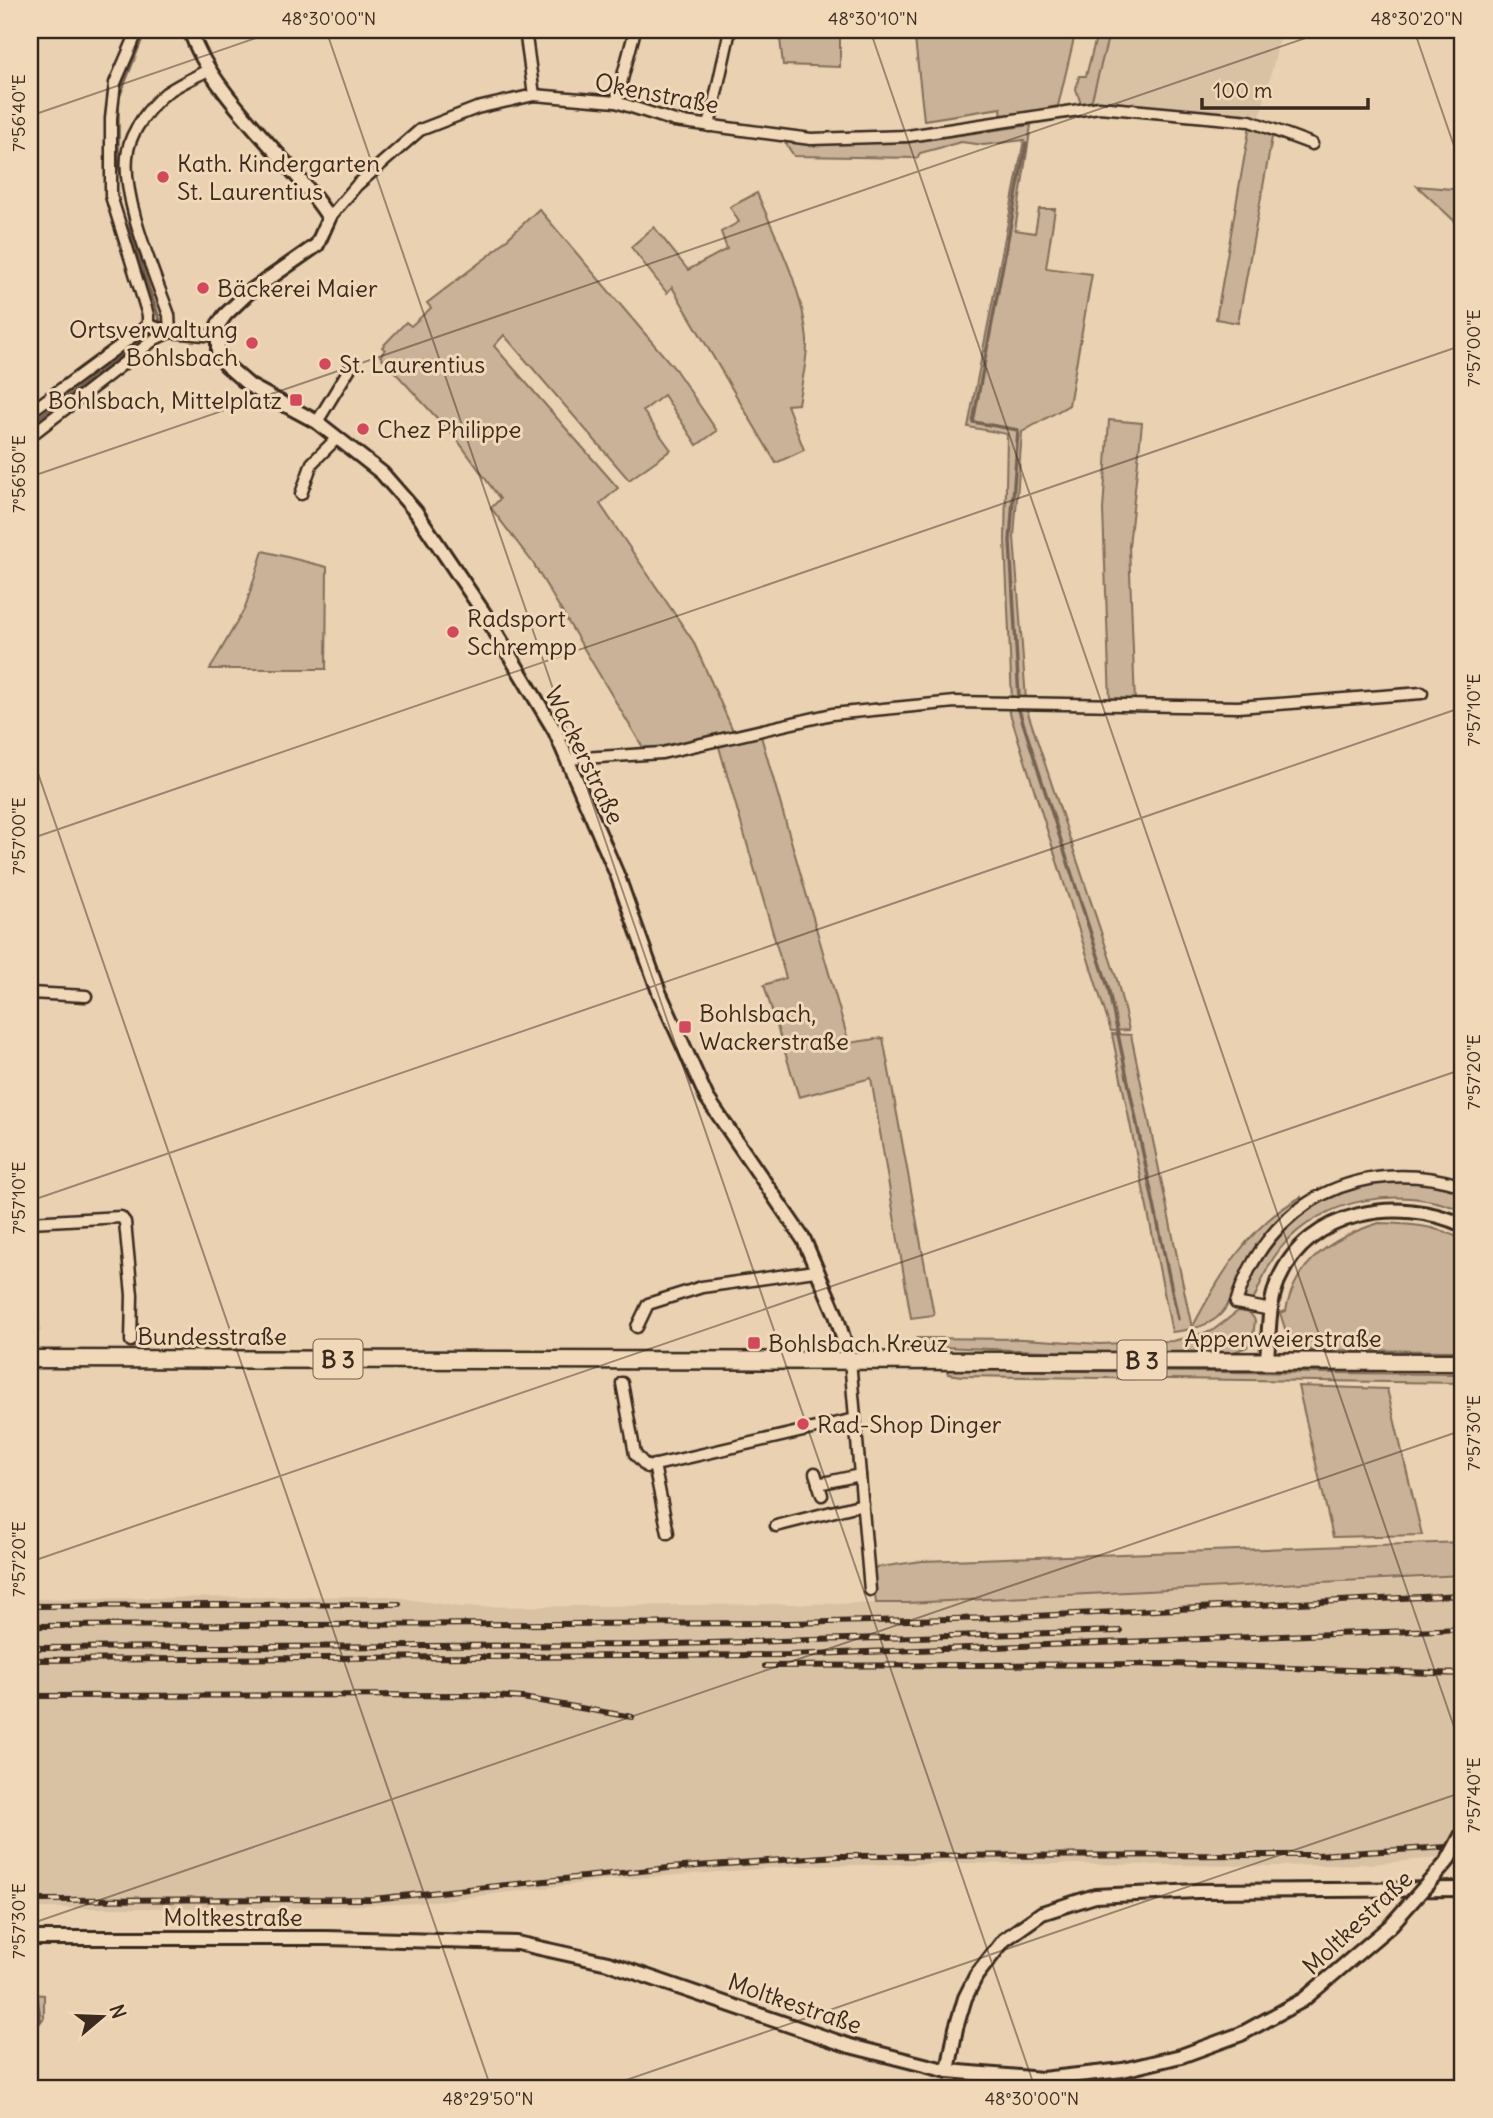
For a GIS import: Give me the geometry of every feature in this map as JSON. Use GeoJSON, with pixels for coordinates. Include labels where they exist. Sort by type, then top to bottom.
{"type":"FeatureCollection","features":[{"type":"Feature","properties":{"kind":"main road","name":"Bundesstraße"},"geometry":{"type":"LineString","coordinates":[[30,1359],[850,1360]]}},
{"type":"Feature","properties":{"kind":"main road","name":"Appenweierstraße"},"geometry":{"type":"LineString","coordinates":[[850,1360],[1463,1362]]}},
{"type":"Feature","properties":{"kind":"street"},"geometry":{"type":"LineString","coordinates":[[138,30],[115,83],[111,118],[111,196],[148,315],[148,325]]}},
{"type":"Feature","properties":{"kind":"street"},"geometry":{"type":"LineString","coordinates":[[190,30],[208,70],[311,190],[329,218]]}},
{"type":"Feature","properties":{"kind":"street"},"geometry":{"type":"LineString","coordinates":[[525,30],[534,95]]}},
{"type":"Feature","properties":{"kind":"street"},"geometry":{"type":"LineString","coordinates":[[616,102],[635,30]]}},
{"type":"Feature","properties":{"kind":"street"},"geometry":{"type":"LineString","coordinates":[[709,126],[730,30]]}},
{"type":"Feature","properties":{"kind":"street"},"geometry":{"type":"LineString","coordinates":[[30,436],[167,331],[169,315],[134,215],[126,160],[128,147],[150,111],[166,94],[208,70]]}},
{"type":"Feature","properties":{"kind":"street","name":"Okenstraße"},"geometry":{"type":"LineString","coordinates":[[216,336],[225,315],[248,292],[317,246],[329,218],[357,185],[420,130],[477,108],[534,95],[616,102],[675,121],[811,139],[908,136],[1099,107],[1250,121],[1312,144]]}},
{"type":"Feature","properties":{"kind":"street"},"geometry":{"type":"LineString","coordinates":[[148,325],[167,331],[216,336]]}},
{"type":"Feature","properties":{"kind":"street"},"geometry":{"type":"LineString","coordinates":[[30,412],[148,325]]}},
{"type":"Feature","properties":{"kind":"street","name":"Wackerstraße"},"geometry":{"type":"LineString","coordinates":[[216,336],[218,351],[226,365],[250,386],[317,422],[382,473],[416,512],[486,616],[555,731],[618,877],[659,992],[707,1098],[803,1241],[836,1315],[850,1360],[870,1590]]}},
{"type":"Feature","properties":{"kind":"street"},"geometry":{"type":"LineString","coordinates":[[317,422],[353,363]]}},
{"type":"Feature","properties":{"kind":"street"},"geometry":{"type":"LineString","coordinates":[[301,494],[312,463],[337,438]]}},
{"type":"Feature","properties":{"kind":"street"},"geometry":{"type":"LineString","coordinates":[[567,759],[662,753],[832,714],[955,702],[1238,707],[1422,694]]}},
{"type":"Feature","properties":{"kind":"street"},"geometry":{"type":"LineString","coordinates":[[30,993],[86,996]]}},
{"type":"Feature","properties":{"kind":"street"},"geometry":{"type":"LineString","coordinates":[[1271,1310],[1236,1303],[1239,1292],[1263,1246],[1280,1225],[1311,1201],[1336,1188],[1381,1175],[1423,1177],[1463,1186]]}},
{"type":"Feature","properties":{"kind":"street"},"geometry":{"type":"LineString","coordinates":[[1267,1360],[1276,1283],[1287,1263],[1307,1241],[1331,1225],[1386,1209],[1414,1209],[1463,1225]]}},
{"type":"Feature","properties":{"kind":"street"},"geometry":{"type":"LineString","coordinates":[[30,1222],[121,1217],[125,1222],[132,1294],[131,1341]]}},
{"type":"Feature","properties":{"kind":"street"},"geometry":{"type":"LineString","coordinates":[[637,1327],[648,1304],[675,1293],[815,1270]]}},
{"type":"Feature","properties":{"kind":"street"},"geometry":{"type":"LineString","coordinates":[[622,1382],[635,1454],[646,1467],[855,1419]]}},
{"type":"Feature","properties":{"kind":"street"},"geometry":{"type":"LineString","coordinates":[[654,1465],[668,1533]]}},
{"type":"Feature","properties":{"kind":"street"},"geometry":{"type":"LineString","coordinates":[[815,1473],[821,1495]]}},
{"type":"Feature","properties":{"kind":"street"},"geometry":{"type":"LineString","coordinates":[[818,1484],[860,1475]]}},
{"type":"Feature","properties":{"kind":"street"},"geometry":{"type":"LineString","coordinates":[[776,1526],[863,1504]]}},
{"type":"Feature","properties":{"kind":"street","name":"Moltkestraße"},"geometry":{"type":"LineString","coordinates":[[30,1938],[326,1938],[517,1943],[608,1963],[850,2046],[948,2071],[1042,2079],[1123,2070],[1181,2056],[1241,2034],[1303,2000],[1390,1926],[1447,1862],[1463,1832]]}},
{"type":"Feature","properties":{"kind":"street"},"geometry":{"type":"LineString","coordinates":[[948,2071],[964,1998],[976,1976],[1004,1940],[1042,1913],[1095,1896],[1198,1891],[1463,1889]]}},
{"type":"Feature","properties":{"kind":"shaded area"},"geometry":{"type":"Polygon","coordinates":[[[779,30],[840,30],[840,67],[783,65],[779,30]]]}},
{"type":"Feature","properties":{"kind":"shaded area"},"geometry":{"type":"Polygon","coordinates":[[[914,30],[1076,30],[1058,106],[1002,117],[1001,108],[924,120],[914,30]]]}},
{"type":"Feature","properties":{"kind":"shaded area"},"geometry":{"type":"Polygon","coordinates":[[[1098,30],[1110,30],[1091,103],[1081,104],[1076,89],[1079,76],[1086,76],[1098,30]]]}},
{"type":"Feature","properties":{"kind":"shaded area"},"geometry":{"type":"Polygon","coordinates":[[[1110,30],[1282,30],[1259,121],[1091,103],[1110,30]]]}},
{"type":"Feature","properties":{"kind":"shaded area"},"geometry":{"type":"Polygon","coordinates":[[[1031,125],[1015,230],[1035,233],[1039,209],[1055,209],[1046,268],[1092,274],[1069,405],[1022,432],[1014,537],[1026,700],[1012,700],[1005,540],[1007,434],[968,427],[1024,140],[984,145],[961,142],[920,153],[917,158],[794,156],[783,139],[903,143],[1031,125]]]}},
{"type":"Feature","properties":{"kind":"shaded area"},"geometry":{"type":"Polygon","coordinates":[[[1250,125],[1273,132],[1238,323],[1216,319],[1250,125]]]}},
{"type":"Feature","properties":{"kind":"shaded area"},"geometry":{"type":"Polygon","coordinates":[[[1417,186],[1463,190],[1463,229],[1417,186]]]}},
{"type":"Feature","properties":{"kind":"shaded area"},"geometry":{"type":"Polygon","coordinates":[[[757,193],[795,283],[807,340],[798,404],[787,405],[804,450],[776,463],[672,287],[667,293],[631,247],[654,227],[688,270],[727,249],[721,232],[739,222],[730,207],[757,193]]]}},
{"type":"Feature","properties":{"kind":"shaded area"},"geometry":{"type":"Polygon","coordinates":[[[539,209],[675,369],[717,431],[697,445],[664,395],[643,411],[671,450],[629,480],[504,335],[494,346],[618,488],[600,504],[693,641],[735,735],[645,751],[533,563],[491,508],[500,499],[458,441],[380,356],[385,350],[382,347],[406,322],[411,326],[431,308],[427,303],[491,254],[539,209]]]}},
{"type":"Feature","properties":{"kind":"shaded area"},"geometry":{"type":"Polygon","coordinates":[[[1109,420],[1142,423],[1129,546],[1135,703],[1110,701],[1103,510],[1109,420]]]}},
{"type":"Feature","properties":{"kind":"shaded area"},"geometry":{"type":"Polygon","coordinates":[[[263,551],[327,567],[326,669],[210,669],[245,608],[263,551]]]}},
{"type":"Feature","properties":{"kind":"shaded area"},"geometry":{"type":"Polygon","coordinates":[[[1008,707],[1026,707],[1117,980],[1129,1030],[1111,1031],[1008,707]]]}},
{"type":"Feature","properties":{"kind":"shaded area"},"geometry":{"type":"Polygon","coordinates":[[[761,736],[849,1043],[883,1038],[934,1315],[911,1318],[871,1078],[799,1097],[764,985],[786,978],[719,747],[761,736]]]}},
{"type":"Feature","properties":{"kind":"shaded area"},"geometry":{"type":"Polygon","coordinates":[[[1112,1034],[1131,1035],[1192,1328],[1224,1272],[1250,1238],[1282,1209],[1301,1197],[1302,1201],[1274,1227],[1256,1249],[1218,1317],[1192,1329],[1172,1332],[1112,1034]]]}},
{"type":"Feature","properties":{"kind":"shaded area"},"geometry":{"type":"Polygon","coordinates":[[[1389,1180],[1416,1181],[1463,1192],[1463,1211],[1440,1203],[1390,1198],[1365,1200],[1341,1207],[1318,1217],[1298,1231],[1271,1261],[1253,1301],[1246,1299],[1244,1293],[1255,1271],[1284,1232],[1301,1216],[1341,1192],[1389,1180]]]}},
{"type":"Feature","properties":{"kind":"shaded area"},"geometry":{"type":"Polygon","coordinates":[[[1379,1223],[1433,1228],[1463,1240],[1463,1351],[1309,1350],[1289,1341],[1280,1313],[1286,1311],[1298,1278],[1319,1254],[1332,1244],[1379,1223]]]}},
{"type":"Feature","properties":{"kind":"shaded area"},"geometry":{"type":"Polygon","coordinates":[[[30,1283],[38,1284],[41,1332],[30,1333],[30,1283]]]}},
{"type":"Feature","properties":{"kind":"shaded area"},"geometry":{"type":"Polygon","coordinates":[[[1238,1311],[1250,1313],[1255,1320],[1253,1337],[1247,1347],[1226,1355],[922,1346],[917,1338],[1024,1339],[1100,1344],[1173,1341],[1212,1331],[1238,1311]]]}},
{"type":"Feature","properties":{"kind":"shaded area"},"geometry":{"type":"Polygon","coordinates":[[[947,1370],[1463,1374],[1463,1383],[962,1376],[948,1374],[947,1370]]]}},
{"type":"Feature","properties":{"kind":"shaded area"},"geometry":{"type":"Polygon","coordinates":[[[1298,1386],[1387,1389],[1422,1535],[1333,1537],[1298,1386]]]}},
{"type":"Feature","properties":{"kind":"shaded area"},"geometry":{"type":"Polygon","coordinates":[[[1463,1542],[1463,1575],[907,1603],[876,1603],[872,1568],[922,1561],[1463,1542]]]}},
{"type":"Feature","properties":{"kind":"shaded area"},"geometry":{"type":"Polygon","coordinates":[[[1463,1577],[1463,1856],[1369,1864],[1275,1866],[960,1863],[798,1866],[609,1880],[419,1903],[284,1908],[30,1908],[30,1599],[387,1596],[461,1607],[907,1603],[1463,1577]]]}},
{"type":"Feature","properties":{"kind":"shaded area"},"geometry":{"type":"Polygon","coordinates":[[[30,1994],[44,1995],[44,2018],[30,2035],[30,1994]]]}},
{"type":"Feature","properties":{"kind":"waterway"},"geometry":{"type":"LineString","coordinates":[[30,424],[151,333],[160,321],[133,242],[118,158],[118,99],[145,30]]}},
{"type":"Feature","properties":{"kind":"waterway"},"geometry":{"type":"LineString","coordinates":[[1019,698],[1010,541],[1018,430],[973,422],[1026,144]]}},
{"type":"Feature","properties":{"kind":"waterway"},"geometry":{"type":"LineString","coordinates":[[1019,710],[1108,987],[1178,1319]]}},
{"type":"Feature","properties":{"kind":"waterway"},"geometry":{"type":"LineString","coordinates":[[30,1998],[37,1998],[40,2020],[30,2031]]}},
{"type":"Feature","properties":{"kind":"railway"},"geometry":{"type":"LineString","coordinates":[[30,1626],[789,1623],[993,1618],[1463,1595]]}},
{"type":"Feature","properties":{"kind":"railway"},"geometry":{"type":"LineString","coordinates":[[30,1606],[399,1604]]}},
{"type":"Feature","properties":{"kind":"railway"},"geometry":{"type":"LineString","coordinates":[[30,1660],[789,1655],[1463,1629]]}},
{"type":"Feature","properties":{"kind":"railway"},"geometry":{"type":"LineString","coordinates":[[30,1648],[640,1645],[1120,1631]]}},
{"type":"Feature","properties":{"kind":"railway"},"geometry":{"type":"LineString","coordinates":[[765,1666],[1172,1664],[1463,1674]]}},
{"type":"Feature","properties":{"kind":"railway"},"geometry":{"type":"LineString","coordinates":[[30,1696],[478,1695],[523,1698],[632,1717]]}},
{"type":"Feature","properties":{"kind":"railway"},"geometry":{"type":"LineString","coordinates":[[30,1900],[373,1899],[669,1868],[838,1856],[1317,1855],[1463,1846]]}},
{"type":"Feature","properties":{"kind":"place","name":"Kath. Kindergarten St. Laurentius"},"geometry":{"type":"Point","coordinates":[163,177]}},
{"type":"Feature","properties":{"kind":"place","name":"Bäckerei Maier"},"geometry":{"type":"Point","coordinates":[203,288]}},
{"type":"Feature","properties":{"kind":"place","name":"Ortsverwaltung Bohlsbach"},"geometry":{"type":"Point","coordinates":[252,343]}},
{"type":"Feature","properties":{"kind":"place","name":"St. Laurentius"},"geometry":{"type":"Point","coordinates":[325,364]}},
{"type":"Feature","properties":{"kind":"place","name":"Bohlsbach, Mittelplatz"},"geometry":{"type":"Point","coordinates":[296,400]}},
{"type":"Feature","properties":{"kind":"place","name":"Chez Philippe"},"geometry":{"type":"Point","coordinates":[363,429]}},
{"type":"Feature","properties":{"kind":"place","name":"Radsport Schrempp"},"geometry":{"type":"Point","coordinates":[453,632]}},
{"type":"Feature","properties":{"kind":"place","name":"Bohlsbach, Wackerstraße"},"geometry":{"type":"Point","coordinates":[685,1027]}},
{"type":"Feature","properties":{"kind":"place","name":"Bohlsbach Kreuz"},"geometry":{"type":"Point","coordinates":[754,1343]}},
{"type":"Feature","properties":{"kind":"place","name":"Rad-Shop Dinger"},"geometry":{"type":"Point","coordinates":[803,1424]}}]}
